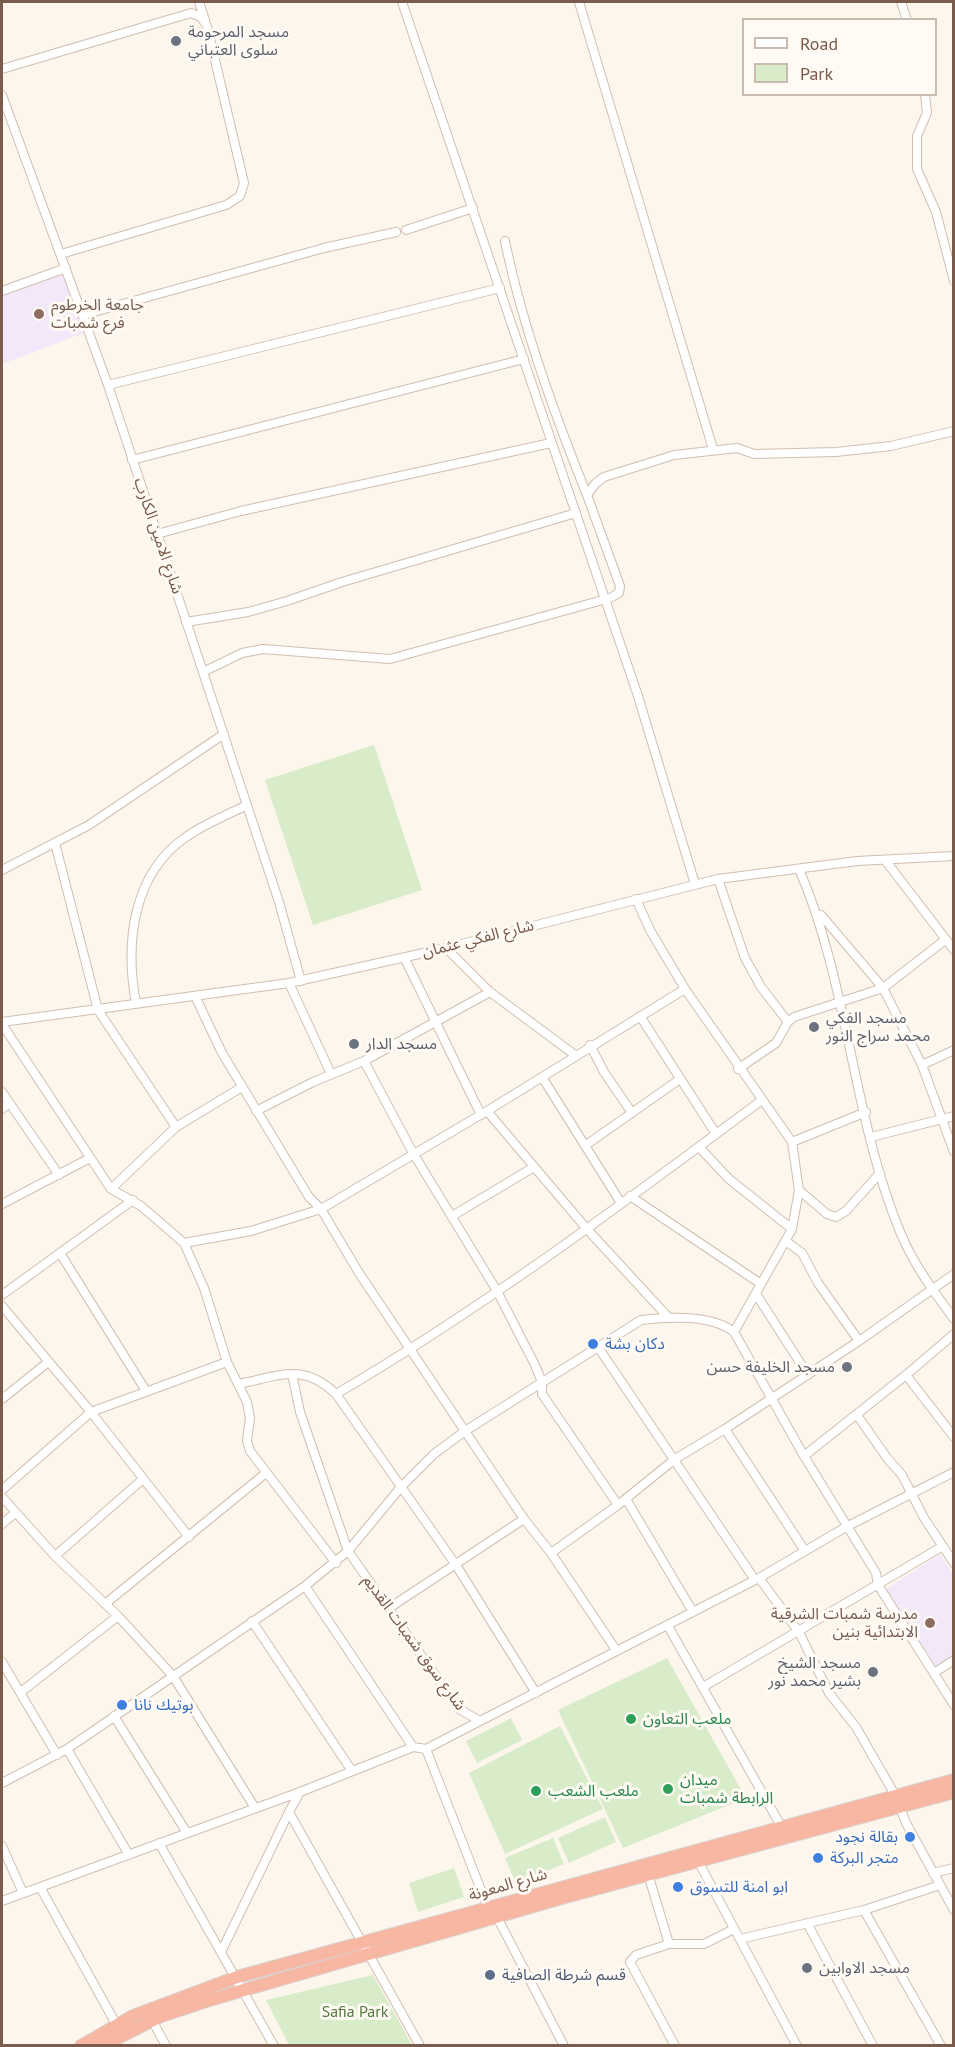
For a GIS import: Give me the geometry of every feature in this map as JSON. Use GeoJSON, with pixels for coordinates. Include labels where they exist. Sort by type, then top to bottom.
{"type":"FeatureCollection","features":[{"type":"Feature","properties":{"kind":"highway","name":"شارع المعونة"},"geometry":{"type":"LineString","coordinates":[[81,2046],[116,2024],[164,2003],[237,1977],[497,1917],[698,1861],[897,1801],[954,1780]]}},
{"type":"Feature","properties":{"kind":"highway","name":"شارع المعونة"},"geometry":{"type":"LineString","coordinates":[[102,2046],[152,2020],[488,1908],[781,1826],[897,1801],[954,1792]]}},
{"type":"Feature","properties":{"kind":"street"},"geometry":{"type":"LineString","coordinates":[[61,254],[226,205],[240,196],[244,183],[207,26],[199,2]]}},
{"type":"Feature","properties":{"kind":"street"},"geometry":{"type":"LineString","coordinates":[[402,2],[605,599],[671,799],[695,884]]}},
{"type":"Feature","properties":{"kind":"street"},"geometry":{"type":"LineString","coordinates":[[579,2],[713,448]]}},
{"type":"Feature","properties":{"kind":"street"},"geometry":{"type":"LineString","coordinates":[[901,2],[906,18]]}},
{"type":"Feature","properties":{"kind":"street"},"geometry":{"type":"LineString","coordinates":[[2,69],[191,13],[201,17],[207,26]]}},
{"type":"Feature","properties":{"kind":"street","name":"شارع الامين الكارب"},"geometry":{"type":"LineString","coordinates":[[2,95],[108,385],[279,902],[301,981]]}},
{"type":"Feature","properties":{"kind":"street"},"geometry":{"type":"LineString","coordinates":[[925,96],[927,113],[917,135],[917,169],[936,212],[954,281]]}},
{"type":"Feature","properties":{"kind":"street"},"geometry":{"type":"LineString","coordinates":[[406,230],[473,208]]}},
{"type":"Feature","properties":{"kind":"street"},"geometry":{"type":"LineString","coordinates":[[83,315],[324,248],[396,232]]}},
{"type":"Feature","properties":{"kind":"street"},"geometry":{"type":"LineString","coordinates":[[203,672],[242,653],[263,649],[390,659],[605,599],[619,593],[620,586],[514,282],[505,241]]}},
{"type":"Feature","properties":{"kind":"street"},"geometry":{"type":"LineString","coordinates":[[2,291],[66,268]]}},
{"type":"Feature","properties":{"kind":"street"},"geometry":{"type":"LineString","coordinates":[[108,385],[500,288]]}},
{"type":"Feature","properties":{"kind":"street"},"geometry":{"type":"LineString","coordinates":[[132,460],[524,358]]}},
{"type":"Feature","properties":{"kind":"street"},"geometry":{"type":"LineString","coordinates":[[587,495],[604,477],[632,466],[713,448],[736,448],[754,454],[836,452],[891,446],[954,431]]}},
{"type":"Feature","properties":{"kind":"street"},"geometry":{"type":"LineString","coordinates":[[157,534],[241,511],[551,443]]}},
{"type":"Feature","properties":{"kind":"street"},"geometry":{"type":"LineString","coordinates":[[186,622],[248,612],[576,513]]}},
{"type":"Feature","properties":{"kind":"street"},"geometry":{"type":"LineString","coordinates":[[2,870],[89,825],[224,734]]}},
{"type":"Feature","properties":{"kind":"street"},"geometry":{"type":"LineString","coordinates":[[136,1003],[130,969],[134,927],[140,898],[149,876],[160,861],[187,836],[247,805]]}},
{"type":"Feature","properties":{"kind":"street"},"geometry":{"type":"LineString","coordinates":[[55,843],[98,1010],[176,1127]]}},
{"type":"Feature","properties":{"kind":"street","name":"شارع الفكي عثمان"},"geometry":{"type":"LineString","coordinates":[[2,1023],[301,981],[446,948],[718,879],[857,861],[954,855]]}},
{"type":"Feature","properties":{"kind":"street"},"geometry":{"type":"LineString","coordinates":[[885,860],[954,950]]}},
{"type":"Feature","properties":{"kind":"street"},"geometry":{"type":"LineString","coordinates":[[799,868],[818,912],[880,1173],[900,1232],[933,1291],[954,1319]]}},
{"type":"Feature","properties":{"kind":"street"},"geometry":{"type":"LineString","coordinates":[[718,879],[745,958],[761,987],[788,1022]]}},
{"type":"Feature","properties":{"kind":"street"},"geometry":{"type":"LineString","coordinates":[[636,899],[650,930],[685,988],[738,1069],[792,1142],[799,1190],[792,1229],[787,1242],[734,1332]]}},
{"type":"Feature","properties":{"kind":"street"},"geometry":{"type":"LineString","coordinates":[[818,912],[883,988],[922,1065],[954,1152]]}},
{"type":"Feature","properties":{"kind":"street"},"geometry":{"type":"LineString","coordinates":[[738,1069],[776,1043],[788,1022],[802,1013],[883,988],[945,940]]}},
{"type":"Feature","properties":{"kind":"street"},"geometry":{"type":"LineString","coordinates":[[446,948],[490,992],[575,1055]]}},
{"type":"Feature","properties":{"kind":"street"},"geometry":{"type":"LineString","coordinates":[[404,957],[434,1023],[484,1113],[668,1317]]}},
{"type":"Feature","properties":{"kind":"street"},"geometry":{"type":"LineString","coordinates":[[289,983],[331,1074]]}},
{"type":"Feature","properties":{"kind":"street"},"geometry":{"type":"LineString","coordinates":[[184,1243],[251,1231],[321,1209],[484,1113],[685,988]]}},
{"type":"Feature","properties":{"kind":"street"},"geometry":{"type":"LineString","coordinates":[[256,1111],[331,1074],[364,1061],[490,992]]}},
{"type":"Feature","properties":{"kind":"street"},"geometry":{"type":"LineString","coordinates":[[195,996],[242,1087],[309,1197],[321,1209],[359,1273],[524,1519],[551,1552],[616,1650]]}},
{"type":"Feature","properties":{"kind":"street"},"geometry":{"type":"LineString","coordinates":[[640,1017],[716,1134]]}},
{"type":"Feature","properties":{"kind":"street"},"geometry":{"type":"LineString","coordinates":[[2,1023],[111,1189],[133,1200],[184,1243],[204,1288],[226,1362],[239,1384],[250,1418],[247,1444],[266,1473],[336,1563]]}},
{"type":"Feature","properties":{"kind":"street"},"geometry":{"type":"LineString","coordinates":[[590,1045],[604,1072],[632,1113]]}},
{"type":"Feature","properties":{"kind":"street"},"geometry":{"type":"LineString","coordinates":[[922,1065],[954,1050]]}},
{"type":"Feature","properties":{"kind":"street"},"geometry":{"type":"LineString","coordinates":[[364,1061],[413,1153],[497,1291],[542,1382],[542,1394],[618,1505]]}},
{"type":"Feature","properties":{"kind":"street"},"geometry":{"type":"LineString","coordinates":[[542,1077],[621,1203]]}},
{"type":"Feature","properties":{"kind":"street"},"geometry":{"type":"LineString","coordinates":[[586,1145],[680,1079]]}},
{"type":"Feature","properties":{"kind":"street"},"geometry":{"type":"LineString","coordinates":[[111,1189],[176,1127],[242,1087]]}},
{"type":"Feature","properties":{"kind":"street"},"geometry":{"type":"LineString","coordinates":[[2,1092],[58,1175]]}},
{"type":"Feature","properties":{"kind":"street"},"geometry":{"type":"LineString","coordinates":[[336,1394],[412,1349],[558,1251],[586,1228],[762,1100]]}},
{"type":"Feature","properties":{"kind":"street"},"geometry":{"type":"LineString","coordinates":[[2,1109],[9,1103]]}},
{"type":"Feature","properties":{"kind":"street"},"geometry":{"type":"LineString","coordinates":[[792,1142],[866,1112]]}},
{"type":"Feature","properties":{"kind":"street"},"geometry":{"type":"LineString","coordinates":[[871,1137],[954,1116]]}},
{"type":"Feature","properties":{"kind":"street"},"geometry":{"type":"LineString","coordinates":[[699,1147],[729,1179],[792,1229]]}},
{"type":"Feature","properties":{"kind":"street"},"geometry":{"type":"LineString","coordinates":[[2,1204],[90,1158]]}},
{"type":"Feature","properties":{"kind":"street"},"geometry":{"type":"LineString","coordinates":[[452,1216],[534,1167]]}},
{"type":"Feature","properties":{"kind":"street"},"geometry":{"type":"LineString","coordinates":[[799,1190],[827,1214],[836,1217],[846,1211],[880,1173]]}},
{"type":"Feature","properties":{"kind":"street"},"geometry":{"type":"LineString","coordinates":[[630,1196],[761,1284]]}},
{"type":"Feature","properties":{"kind":"street"},"geometry":{"type":"LineString","coordinates":[[2,1295],[133,1200]]}},
{"type":"Feature","properties":{"kind":"street"},"geometry":{"type":"LineString","coordinates":[[787,1242],[802,1253],[818,1283],[859,1341]]}},
{"type":"Feature","properties":{"kind":"street"},"geometry":{"type":"LineString","coordinates":[[60,1253],[146,1391]]}},
{"type":"Feature","properties":{"kind":"street"},"geometry":{"type":"LineString","coordinates":[[551,1552],[626,1499],[675,1459],[808,1375],[933,1291],[954,1274]]}},
{"type":"Feature","properties":{"kind":"street"},"geometry":{"type":"LineString","coordinates":[[756,1294],[808,1375]]}},
{"type":"Feature","properties":{"kind":"street"},"geometry":{"type":"LineString","coordinates":[[2,1306],[47,1363],[91,1412],[189,1537]]}},
{"type":"Feature","properties":{"kind":"street"},"geometry":{"type":"LineString","coordinates":[[2,1783],[67,1749],[336,1563],[401,1487],[434,1454],[465,1431],[641,1320],[668,1317],[720,1323],[734,1332],[804,1456],[876,1573],[878,1585],[954,1705]]}},
{"type":"Feature","properties":{"kind":"street"},"geometry":{"type":"LineString","coordinates":[[804,1456],[954,1334]]}},
{"type":"Feature","properties":{"kind":"street"},"geometry":{"type":"LineString","coordinates":[[598,1347],[757,1579],[798,1632],[820,1679],[856,1727],[954,1910]]}},
{"type":"Feature","properties":{"kind":"street"},"geometry":{"type":"LineString","coordinates":[[2,1490],[91,1412],[226,1362]]}},
{"type":"Feature","properties":{"kind":"street"},"geometry":{"type":"LineString","coordinates":[[2,1399],[47,1363]]}},
{"type":"Feature","properties":{"kind":"street"},"geometry":{"type":"LineString","coordinates":[[239,1384],[292,1374],[313,1376],[336,1394],[456,1565],[536,1693]]}},
{"type":"Feature","properties":{"kind":"street","name":"شارع سوق شمبات القديم"},"geometry":{"type":"LineString","coordinates":[[292,1374],[300,1412],[348,1551],[459,1709],[465,1715],[480,1721],[616,1650],[668,1626],[757,1579],[846,1527],[954,1472]]}},
{"type":"Feature","properties":{"kind":"street"},"geometry":{"type":"LineString","coordinates":[[906,1375],[954,1437]]}},
{"type":"Feature","properties":{"kind":"street"},"geometry":{"type":"LineString","coordinates":[[857,1415],[912,1492],[921,1512],[954,1563]]}},
{"type":"Feature","properties":{"kind":"street"},"geometry":{"type":"LineString","coordinates":[[725,1429],[805,1551]]}},
{"type":"Feature","properties":{"kind":"street"},"geometry":{"type":"LineString","coordinates":[[105,1604],[266,1473]]}},
{"type":"Feature","properties":{"kind":"street"},"geometry":{"type":"LineString","coordinates":[[55,1556],[142,1479]]}},
{"type":"Feature","properties":{"kind":"street"},"geometry":{"type":"LineString","coordinates":[[2,1497],[55,1556],[118,1616],[173,1676],[255,1808]]}},
{"type":"Feature","properties":{"kind":"street"},"geometry":{"type":"LineString","coordinates":[[626,1499],[693,1612]]}},
{"type":"Feature","properties":{"kind":"street"},"geometry":{"type":"LineString","coordinates":[[2,1524],[15,1513]]}},
{"type":"Feature","properties":{"kind":"street"},"geometry":{"type":"LineString","coordinates":[[389,1608],[524,1519]]}},
{"type":"Feature","properties":{"kind":"street"},"geometry":{"type":"LineString","coordinates":[[703,1687],[943,1546]]}},
{"type":"Feature","properties":{"kind":"street"},"geometry":{"type":"LineString","coordinates":[[305,1586],[413,1747]]}},
{"type":"Feature","properties":{"kind":"street"},"geometry":{"type":"LineString","coordinates":[[21,1692],[118,1616]]}},
{"type":"Feature","properties":{"kind":"street"},"geometry":{"type":"LineString","coordinates":[[252,1621],[352,1771]]}},
{"type":"Feature","properties":{"kind":"street"},"geometry":{"type":"LineString","coordinates":[[668,1626],[781,1826]]}},
{"type":"Feature","properties":{"kind":"street"},"geometry":{"type":"LineString","coordinates":[[934,1673],[954,1660]]}},
{"type":"Feature","properties":{"kind":"street"},"geometry":{"type":"LineString","coordinates":[[2,1662],[57,1755]]}},
{"type":"Feature","properties":{"kind":"street"},"geometry":{"type":"LineString","coordinates":[[114,1716],[188,1833]]}},
{"type":"Feature","properties":{"kind":"street"},"geometry":{"type":"LineString","coordinates":[[2,1901],[300,1792],[413,1747],[426,1749],[480,1721]]}},
{"type":"Feature","properties":{"kind":"street"},"geometry":{"type":"LineString","coordinates":[[67,1749],[129,1855]]}},
{"type":"Feature","properties":{"kind":"street"},"geometry":{"type":"LineString","coordinates":[[426,1749],[488,1908],[497,1917],[564,2046]]}},
{"type":"Feature","properties":{"kind":"street"},"geometry":{"type":"LineString","coordinates":[[222,1950],[300,1792]]}},
{"type":"Feature","properties":{"kind":"street"},"geometry":{"type":"LineString","coordinates":[[289,1812],[420,2046]]}},
{"type":"Feature","properties":{"kind":"street"},"geometry":{"type":"LineString","coordinates":[[159,1843],[222,1950],[274,2046]]}},
{"type":"Feature","properties":{"kind":"street"},"geometry":{"type":"LineString","coordinates":[[2,1846],[23,1893]]}},
{"type":"Feature","properties":{"kind":"street"},"geometry":{"type":"LineString","coordinates":[[698,1861],[797,2046]]}},
{"type":"Feature","properties":{"kind":"street"},"geometry":{"type":"LineString","coordinates":[[933,1873],[954,1868]]}},
{"type":"Feature","properties":{"kind":"street"},"geometry":{"type":"LineString","coordinates":[[648,1874],[669,1944]]}},
{"type":"Feature","properties":{"kind":"street"},"geometry":{"type":"LineString","coordinates":[[740,1939],[864,1910],[940,1885]]}},
{"type":"Feature","properties":{"kind":"street"},"geometry":{"type":"LineString","coordinates":[[40,1887],[116,2024]]}},
{"type":"Feature","properties":{"kind":"street"},"geometry":{"type":"LineString","coordinates":[[864,1910],[941,2046]]}},
{"type":"Feature","properties":{"kind":"street"},"geometry":{"type":"LineString","coordinates":[[807,1923],[873,2046]]}},
{"type":"Feature","properties":{"kind":"street"},"geometry":{"type":"LineString","coordinates":[[675,2046],[630,1962],[636,1955],[669,1944],[704,1944],[734,1929]]}},
{"type":"Feature","properties":{"kind":"street"},"geometry":{"type":"LineString","coordinates":[[152,2020],[166,2046]]}},
{"type":"Feature","properties":{"kind":"shaded area","name":"جامعة الخرطوم فرع شمبات"},"geometry":{"type":"Polygon","coordinates":[[[62,273],[84,333],[2,364],[2,295],[62,273]]]}},
{"type":"Feature","properties":{"kind":"shaded area","name":"مدرسة شمبات الشرقية الابتدائية بنين"},"geometry":{"type":"Polygon","coordinates":[[[940,1554],[953,1574],[953,1655],[935,1667],[885,1590],[940,1554]]]}},
{"type":"Feature","properties":{"kind":"green space"},"geometry":{"type":"Polygon","coordinates":[[[374,745],[422,890],[313,925],[265,780],[374,745]]]}},
{"type":"Feature","properties":{"kind":"green space"},"geometry":{"type":"Polygon","coordinates":[[[667,1658],[746,1798],[623,1848],[558,1710],[667,1658]]]}},
{"type":"Feature","properties":{"kind":"green space"},"geometry":{"type":"Polygon","coordinates":[[[511,1718],[522,1740],[477,1763],[466,1741],[511,1718]]]}},
{"type":"Feature","properties":{"kind":"green space","name":"ملعب الشعب"},"geometry":{"type":"Polygon","coordinates":[[[560,1726],[603,1809],[505,1854],[469,1773],[560,1726]]]}},
{"type":"Feature","properties":{"kind":"green space"},"geometry":{"type":"Polygon","coordinates":[[[605,1817],[616,1842],[569,1863],[558,1838],[605,1817]]]}},
{"type":"Feature","properties":{"kind":"green space"},"geometry":{"type":"Polygon","coordinates":[[[553,1838],[564,1864],[516,1883],[505,1858],[553,1838]]]}},
{"type":"Feature","properties":{"kind":"green space"},"geometry":{"type":"Polygon","coordinates":[[[454,1868],[464,1897],[418,1912],[409,1883],[454,1868]]]}},
{"type":"Feature","properties":{"kind":"green space","name":"Safia Park"},"geometry":{"type":"Polygon","coordinates":[[[373,1975],[412,2045],[289,2045],[266,2000],[373,1975]]]}},
{"type":"Feature","properties":{"kind":"place","name":"مسجد المرحومة سلوى العتباني"},"geometry":{"type":"Point","coordinates":[176,41]}},
{"type":"Feature","properties":{"kind":"place","name":"جامعة الخرطوم فرع شمبات"},"geometry":{"type":"Point","coordinates":[39,314]}},
{"type":"Feature","properties":{"kind":"place","name":"مسجد الفكي محمد سراج النور"},"geometry":{"type":"Point","coordinates":[814,1027]}},
{"type":"Feature","properties":{"kind":"place","name":"مسجد الدار"},"geometry":{"type":"Point","coordinates":[354,1044]}},
{"type":"Feature","properties":{"kind":"place","name":"دكان بشة"},"geometry":{"type":"Point","coordinates":[593,1344]}},
{"type":"Feature","properties":{"kind":"place","name":"مسجد الخليفة حسن"},"geometry":{"type":"Point","coordinates":[847,1367]}},
{"type":"Feature","properties":{"kind":"place","name":"مدرسة شمبات الشرقية الابتدائية بنين"},"geometry":{"type":"Point","coordinates":[930,1623]}},
{"type":"Feature","properties":{"kind":"place","name":"مسجد الشيخ بشير محمد نور"},"geometry":{"type":"Point","coordinates":[873,1672]}},
{"type":"Feature","properties":{"kind":"place","name":"بوتيك نانا"},"geometry":{"type":"Point","coordinates":[122,1705]}},
{"type":"Feature","properties":{"kind":"place","name":"ملعب التعاون"},"geometry":{"type":"Point","coordinates":[631,1719]}},
{"type":"Feature","properties":{"kind":"place","name":"ميدان الرابطة شمبات"},"geometry":{"type":"Point","coordinates":[668,1789]}},
{"type":"Feature","properties":{"kind":"place","name":"ملعب الشعب"},"geometry":{"type":"Point","coordinates":[536,1791]}},
{"type":"Feature","properties":{"kind":"place","name":"بقالة نجود"},"geometry":{"type":"Point","coordinates":[910,1837]}},
{"type":"Feature","properties":{"kind":"place","name":"متجر البركة"},"geometry":{"type":"Point","coordinates":[818,1858]}},
{"type":"Feature","properties":{"kind":"place","name":"ابو امنة للتسوق"},"geometry":{"type":"Point","coordinates":[678,1887]}},
{"type":"Feature","properties":{"kind":"place","name":"مسجد الاوابين"},"geometry":{"type":"Point","coordinates":[807,1968]}},
{"type":"Feature","properties":{"kind":"place","name":"قسم شرطة الصافية"},"geometry":{"type":"Point","coordinates":[490,1975]}}]}
